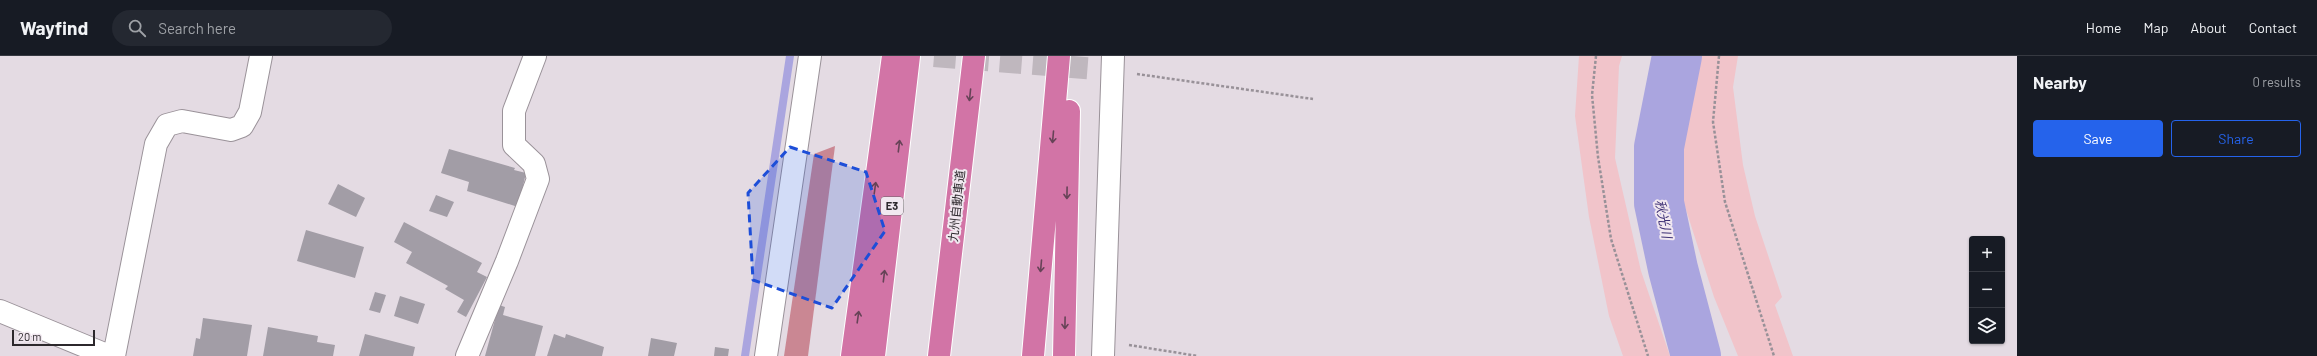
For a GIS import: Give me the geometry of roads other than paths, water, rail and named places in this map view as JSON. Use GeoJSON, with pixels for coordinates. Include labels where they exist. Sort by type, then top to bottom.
{"type":"FeatureCollection","features":[{"type":"Feature","properties":{"kind":"highway"},"geometry":{"type":"LineString","coordinates":[[852,356],[892,56]]}},
{"type":"Feature","properties":{"kind":"highway","name":"E3"},"geometry":{"type":"LineString","coordinates":[[874,356],[909,56]]}},
{"type":"Feature","properties":{"kind":"highway","name":"九州自動車道"},"geometry":{"type":"LineString","coordinates":[[939,356],[953,248],[974,56]]}},
{"type":"Feature","properties":{"kind":"highway"},"geometry":{"type":"LineString","coordinates":[[1032,356],[1059,56]]}},
{"type":"Feature","properties":{"kind":"highway"},"geometry":{"type":"LineString","coordinates":[[1064,356],[1070,56]]}},
{"type":"Feature","properties":{"kind":"highway"},"geometry":{"type":"LineString","coordinates":[[946,356],[953,248]]}},
{"type":"Feature","properties":{"kind":"street"},"geometry":{"type":"LineString","coordinates":[[114,356],[156,144],[167,125],[182,121],[231,130],[242,126],[250,112],[261,56]]}},
{"type":"Feature","properties":{"kind":"street"},"geometry":{"type":"LineString","coordinates":[[467,356],[507,261],[538,179],[534,164],[514,145],[514,111],[535,56]]}},
{"type":"Feature","properties":{"kind":"street"},"geometry":{"type":"LineString","coordinates":[[766,356],[810,56]]}},
{"type":"Feature","properties":{"kind":"street"},"geometry":{"type":"LineString","coordinates":[[1103,348],[1108,65]]}},
{"type":"Feature","properties":{"kind":"street"},"geometry":{"type":"LineString","coordinates":[[0,311],[108,356]]}},
{"type":"Feature","properties":{"kind":"waterway"},"geometry":{"type":"LineString","coordinates":[[745,356],[790,56]]}},
{"type":"Feature","properties":{"kind":"waterway","name":"秋光川"},"geometry":{"type":"LineString","coordinates":[[1677,56],[1659,147],[1659,203],[1673,269],[1696,356]]}},
{"type":"Feature","properties":{"kind":"tunnel"},"geometry":{"type":"LineString","coordinates":[[934,56],[1098,69]]}}]}
